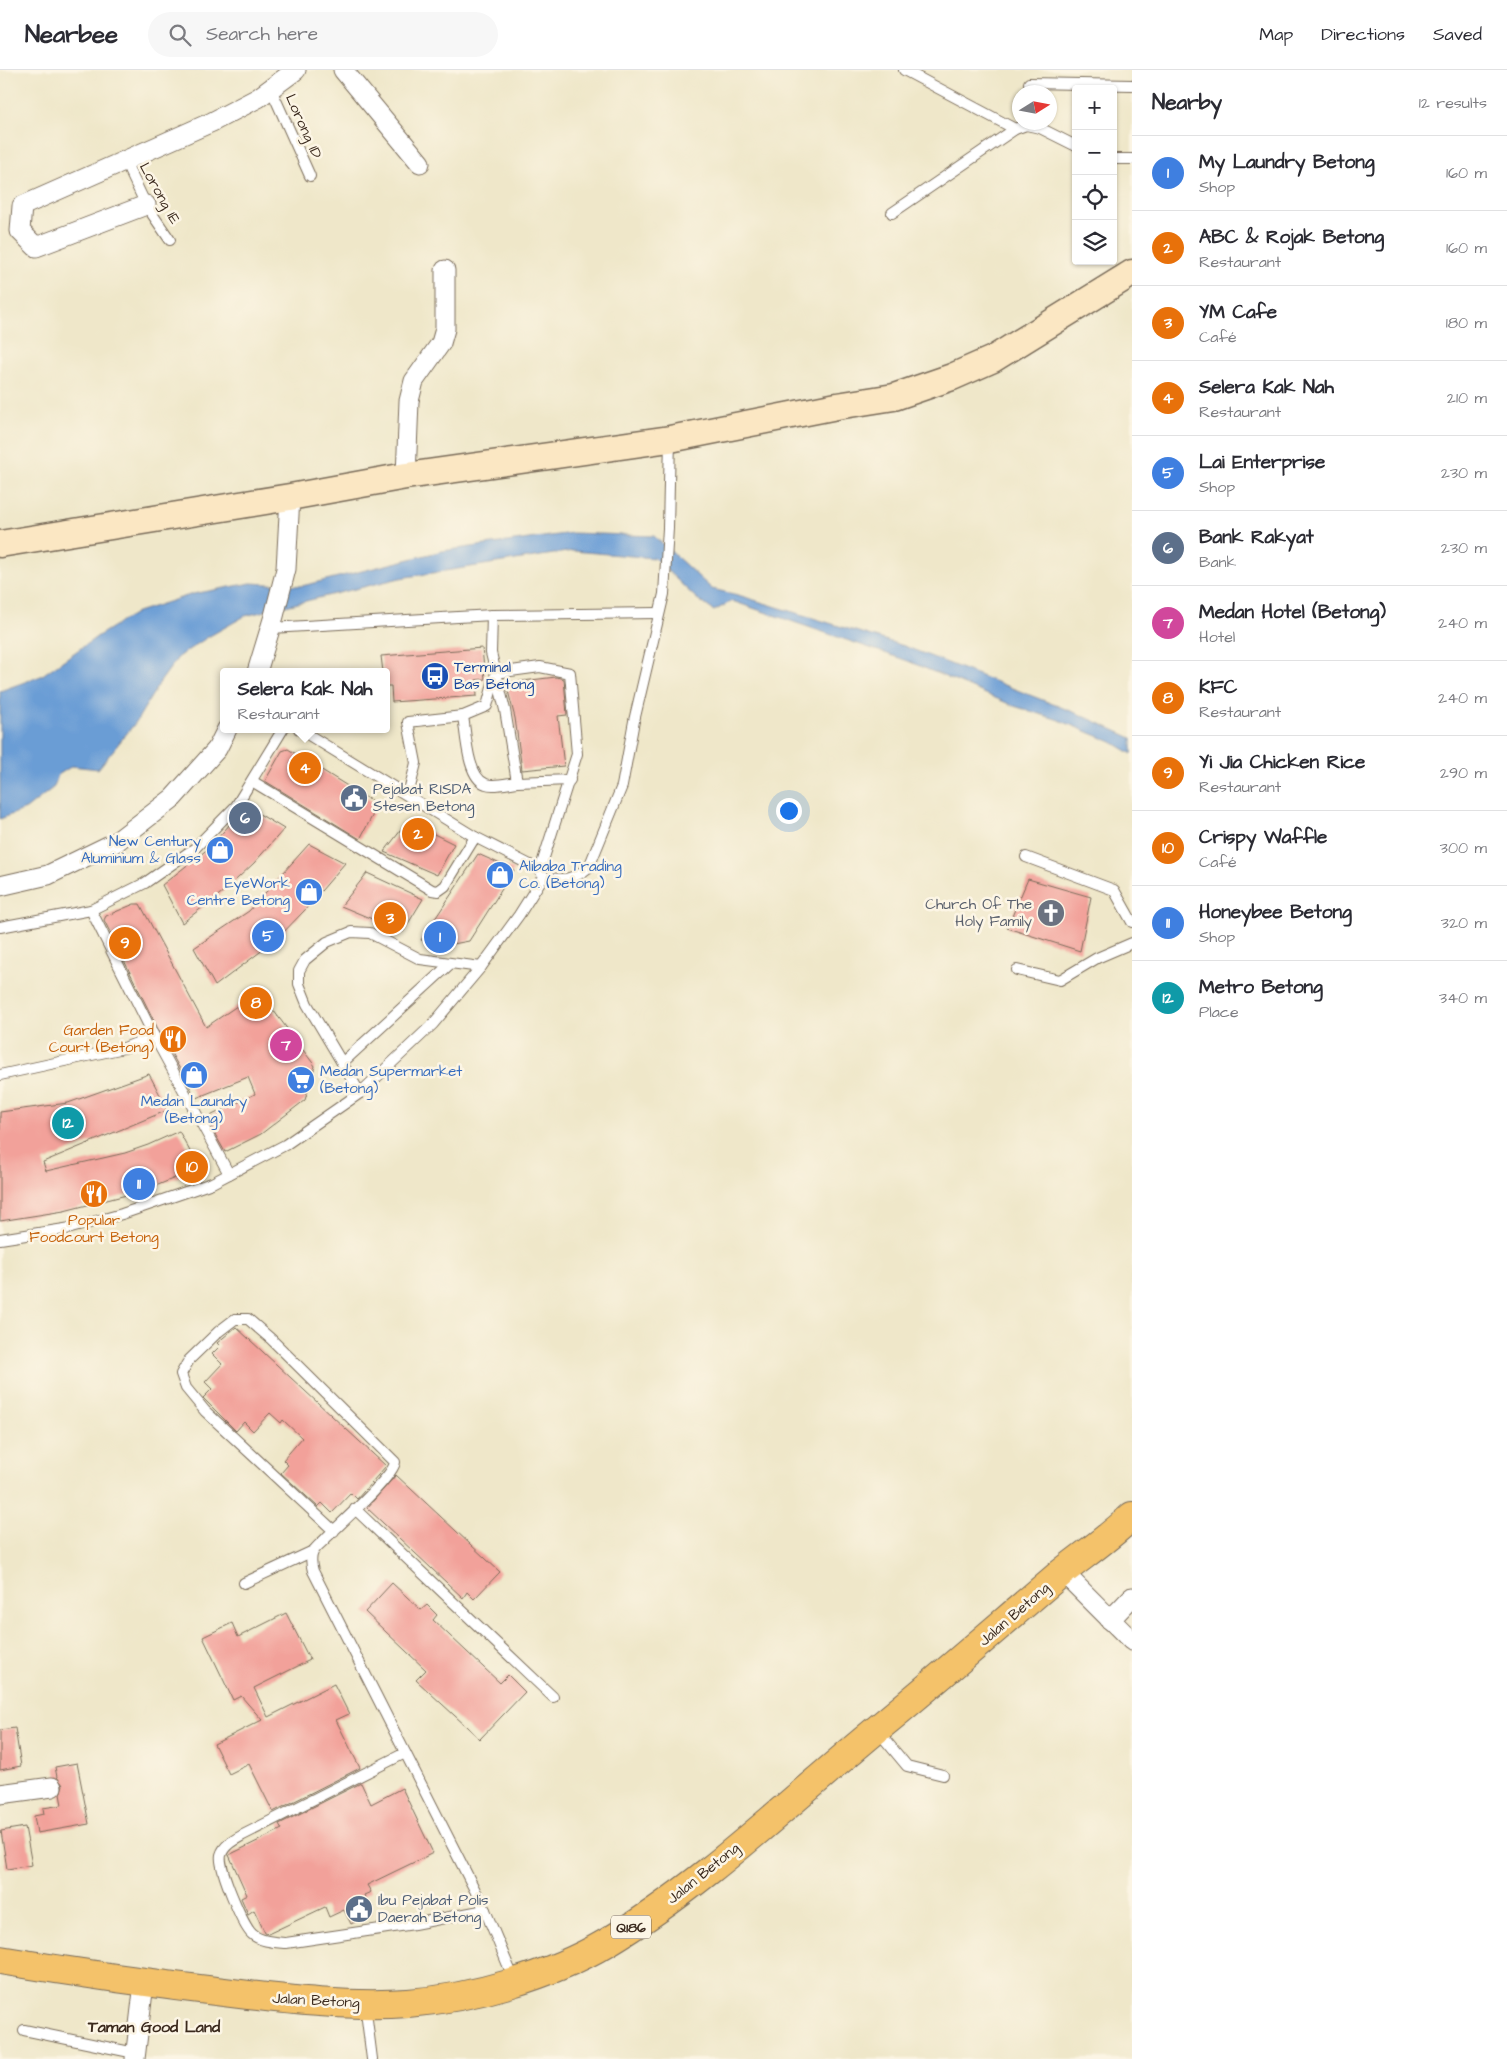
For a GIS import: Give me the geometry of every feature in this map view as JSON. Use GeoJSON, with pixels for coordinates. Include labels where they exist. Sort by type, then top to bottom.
{"type":"FeatureCollection","features":[{"type":"Feature","properties":{"kind":"main road","name":"Jalan Betong"},"geometry":{"type":"LineString","coordinates":[[0,1960],[144,1983],[301,2002],[408,2003],[515,1983],[552,1969],[604,1944],[665,1904],[789,1804],[1132,1516]]}},
{"type":"Feature","properties":{"kind":"street"},"geometry":{"type":"LineString","coordinates":[[146,205],[36,247],[20,231],[22,206],[212,122],[258,98],[296,70]]}},
{"type":"Feature","properties":{"kind":"street"},"geometry":{"type":"LineString","coordinates":[[346,71],[420,163]]}},
{"type":"Feature","properties":{"kind":"street"},"geometry":{"type":"LineString","coordinates":[[406,476],[409,401],[414,381],[440,343],[445,329],[445,270]]}},
{"type":"Feature","properties":{"kind":"street"},"geometry":{"type":"LineString","coordinates":[[0,544],[290,497],[406,476],[670,439],[836,406],[894,397],[993,359],[1132,273]]}},
{"type":"Feature","properties":{"kind":"street"},"geometry":{"type":"LineString","coordinates":[[258,668],[273,622],[286,569],[290,497]]}},
{"type":"Feature","properties":{"kind":"street"},"geometry":{"type":"LineString","coordinates":[[0,886],[48,875],[116,842],[173,798],[217,749],[225,733]]}},
{"type":"Feature","properties":{"kind":"street"},"geometry":{"type":"LineString","coordinates":[[1063,1572],[1132,1641]]}},
{"type":"Feature","properties":{"kind":"street"},"geometry":{"type":"LineString","coordinates":[[1110,1620],[1132,1596]]}},
{"type":"Feature","properties":{"kind":"street"},"geometry":{"type":"LineString","coordinates":[[0,1794],[52,1787]]}},
{"type":"Feature","properties":{"kind":"street"},"geometry":{"type":"LineString","coordinates":[[135,2056],[144,1983]]}},
{"type":"Feature","properties":{"kind":"lane"},"geometry":{"type":"LineString","coordinates":[[904,70],[1012,127]]}},
{"type":"Feature","properties":{"kind":"lane"},"geometry":{"type":"LineString","coordinates":[[1029,83],[1132,85]]}},
{"type":"Feature","properties":{"kind":"lane","name":"Lorong 1D"},"geometry":{"type":"LineString","coordinates":[[271,89],[310,176]]}},
{"type":"Feature","properties":{"kind":"lane"},"geometry":{"type":"LineString","coordinates":[[892,213],[1014,130]]}},
{"type":"Feature","properties":{"kind":"lane"},"geometry":{"type":"LineString","coordinates":[[1044,130],[1072,144]]}},
{"type":"Feature","properties":{"kind":"lane"},"geometry":{"type":"LineString","coordinates":[[1117,159],[1132,159]]}},
{"type":"Feature","properties":{"kind":"lane","name":"Lorong 1E"},"geometry":{"type":"LineString","coordinates":[[125,161],[146,205],[170,240]]}},
{"type":"Feature","properties":{"kind":"lane"},"geometry":{"type":"LineString","coordinates":[[306,733],[475,837],[542,873],[560,881],[578,876],[589,867],[622,786],[658,613],[664,594],[670,439]]}},
{"type":"Feature","properties":{"kind":"lane"},"geometry":{"type":"LineString","coordinates":[[273,622],[492,615],[658,613]]}},
{"type":"Feature","properties":{"kind":"lane"},"geometry":{"type":"LineString","coordinates":[[492,615],[490,653],[496,673],[517,782]]}},
{"type":"Feature","properties":{"kind":"lane"},"geometry":{"type":"LineString","coordinates":[[0,1239],[71,1228],[122,1214],[212,1183],[285,1145],[360,1093],[433,1024],[481,968],[519,915],[542,873],[577,754],[570,672],[540,667],[496,673]]}},
{"type":"Feature","properties":{"kind":"lane"},"geometry":{"type":"LineString","coordinates":[[408,795],[416,763],[408,722],[463,716],[487,706],[496,673]]}},
{"type":"Feature","properties":{"kind":"lane"},"geometry":{"type":"LineString","coordinates":[[463,716],[472,769],[477,780],[487,785],[570,780]]}},
{"type":"Feature","properties":{"kind":"lane"},"geometry":{"type":"LineString","coordinates":[[0,927],[91,910],[145,883],[195,848],[236,806],[282,733]]}},
{"type":"Feature","properties":{"kind":"lane"},"geometry":{"type":"LineString","coordinates":[[252,781],[432,890],[438,891],[444,886],[475,837]]}},
{"type":"Feature","properties":{"kind":"lane"},"geometry":{"type":"LineString","coordinates":[[1026,857],[1114,890],[1132,922]]}},
{"type":"Feature","properties":{"kind":"lane"},"geometry":{"type":"LineString","coordinates":[[91,910],[154,1036],[229,1174]]}},
{"type":"Feature","properties":{"kind":"lane"},"geometry":{"type":"LineString","coordinates":[[360,1093],[307,1004],[299,984],[299,971],[305,960],[327,942],[351,932],[370,933],[420,959],[481,968]]}},
{"type":"Feature","properties":{"kind":"lane"},"geometry":{"type":"LineString","coordinates":[[1017,970],[1060,980],[1097,958],[1132,943]]}},
{"type":"Feature","properties":{"kind":"lane"},"geometry":{"type":"LineString","coordinates":[[342,1063],[450,964]]}},
{"type":"Feature","properties":{"kind":"lane"},"geometry":{"type":"LineString","coordinates":[[0,1075],[124,1048],[154,1036]]}},
{"type":"Feature","properties":{"kind":"lane"},"geometry":{"type":"LineString","coordinates":[[244,1582],[313,1551],[334,1530],[355,1509],[392,1472],[395,1462],[271,1339],[248,1319],[235,1319],[188,1360],[181,1374],[186,1388],[205,1412],[334,1530]]}},
{"type":"Feature","properties":{"kind":"lane"},"geometry":{"type":"LineString","coordinates":[[355,1509],[553,1697]]}},
{"type":"Feature","properties":{"kind":"lane"},"geometry":{"type":"LineString","coordinates":[[313,1551],[310,1560],[313,1571],[485,1910],[515,1983]]}},
{"type":"Feature","properties":{"kind":"lane"},"geometry":{"type":"LineString","coordinates":[[876,1729],[907,1766],[943,1775]]}},
{"type":"Feature","properties":{"kind":"lane"},"geometry":{"type":"LineString","coordinates":[[406,1753],[243,1835],[225,1847],[220,1862],[234,1902],[252,1934],[266,1941],[286,1943],[414,1924],[485,1910]]}},
{"type":"Feature","properties":{"kind":"lane"},"geometry":{"type":"LineString","coordinates":[[365,2003],[372,2059]]}},
{"type":"Feature","properties":{"kind":"lane"},"geometry":{"type":"LineString","coordinates":[[24,2030],[135,2056]]}},
{"type":"Feature","properties":{"kind":"water"},"geometry":{"type":"Polygon","coordinates":[[[572,533],[654,536],[712,589],[738,595],[904,646],[1081,715],[1132,738],[1132,754],[1112,742],[1059,720],[1014,706],[908,661],[732,601],[714,611],[696,598],[654,558],[573,551],[400,578],[245,616],[179,656],[160,682],[136,722],[98,769],[72,766],[58,775],[54,787],[26,809],[0,819],[0,691],[41,676],[98,636],[137,612],[193,594],[251,583],[302,586],[442,551],[572,533]]]}},
{"type":"Feature","properties":{"kind":"building","name":"Terminal Bas Betong"},"geometry":{"type":"Polygon","coordinates":[[[482,648],[485,679],[476,680],[477,696],[392,702],[390,668],[382,668],[381,656],[482,648]]]}},
{"type":"Feature","properties":{"kind":"building"},"geometry":{"type":"Polygon","coordinates":[[[556,677],[564,679],[567,715],[558,716],[564,766],[522,770],[515,718],[506,683],[556,677]]]}},
{"type":"Feature","properties":{"kind":"building"},"geometry":{"type":"Polygon","coordinates":[[[288,749],[378,805],[360,839],[265,781],[282,751],[288,749]]]}},
{"type":"Feature","properties":{"kind":"building"},"geometry":{"type":"Polygon","coordinates":[[[246,806],[284,829],[254,863],[224,891],[182,923],[162,885],[209,848],[246,806]]]}},
{"type":"Feature","properties":{"kind":"building"},"geometry":{"type":"Polygon","coordinates":[[[408,821],[454,844],[437,875],[384,852],[408,821]]]}},
{"type":"Feature","properties":{"kind":"building"},"geometry":{"type":"Polygon","coordinates":[[[309,844],[345,863],[276,940],[215,986],[194,948],[249,911],[309,844]]]}},
{"type":"Feature","properties":{"kind":"building"},"geometry":{"type":"Polygon","coordinates":[[[478,854],[514,870],[469,941],[437,947],[421,940],[478,854]]]}},
{"type":"Feature","properties":{"kind":"building"},"geometry":{"type":"Polygon","coordinates":[[[367,873],[423,899],[403,932],[341,906],[367,873]]]}},
{"type":"Feature","properties":{"kind":"building","name":"Church Of The Holy Family"},"geometry":{"type":"Polygon","coordinates":[[[1028,879],[1091,897],[1080,951],[1007,928],[1028,879]]]}},
{"type":"Feature","properties":{"kind":"building"},"geometry":{"type":"Polygon","coordinates":[[[134,904],[140,904],[206,1027],[259,991],[315,1066],[305,1100],[261,1134],[225,1152],[206,1118],[255,1094],[248,1077],[196,1098],[160,1033],[104,920],[106,916],[134,904]]]}},
{"type":"Feature","properties":{"kind":"building"},"geometry":{"type":"Polygon","coordinates":[[[149,1074],[168,1110],[43,1162],[46,1171],[125,1153],[179,1131],[199,1168],[146,1190],[64,1211],[0,1221],[0,1112],[68,1103],[149,1074]]]}},
{"type":"Feature","properties":{"kind":"building"},"geometry":{"type":"Polygon","coordinates":[[[236,1327],[386,1466],[357,1499],[351,1493],[332,1513],[322,1503],[318,1507],[281,1473],[288,1465],[283,1460],[302,1438],[283,1420],[281,1423],[270,1413],[253,1431],[244,1422],[236,1431],[203,1398],[212,1389],[205,1382],[222,1364],[212,1354],[220,1346],[217,1343],[236,1327]]]}},
{"type":"Feature","properties":{"kind":"building"},"geometry":{"type":"Polygon","coordinates":[[[396,1475],[500,1572],[474,1599],[467,1592],[463,1598],[367,1508],[396,1475]]]}},
{"type":"Feature","properties":{"kind":"building"},"geometry":{"type":"Polygon","coordinates":[[[392,1583],[421,1610],[427,1605],[437,1615],[433,1620],[500,1683],[508,1675],[525,1692],[480,1739],[416,1680],[426,1670],[365,1612],[392,1583]]]}},
{"type":"Feature","properties":{"kind":"building"},"geometry":{"type":"Polygon","coordinates":[[[286,1613],[310,1660],[254,1688],[268,1717],[334,1684],[349,1714],[336,1720],[360,1768],[273,1812],[249,1764],[229,1774],[214,1744],[262,1720],[241,1696],[233,1700],[203,1637],[232,1623],[238,1637],[286,1613]]]}},
{"type":"Feature","properties":{"kind":"building"},"geometry":{"type":"Polygon","coordinates":[[[15,1728],[21,1766],[0,1770],[0,1730],[15,1728]]]}},
{"type":"Feature","properties":{"kind":"building"},"geometry":{"type":"Polygon","coordinates":[[[77,1763],[89,1824],[37,1833],[34,1816],[44,1814],[43,1808],[62,1805],[60,1794],[63,1785],[57,1777],[55,1767],[77,1763]]]}},
{"type":"Feature","properties":{"kind":"building"},"geometry":{"type":"Polygon","coordinates":[[[361,1783],[371,1804],[402,1788],[433,1853],[367,1885],[371,1892],[364,1895],[372,1913],[351,1924],[344,1910],[329,1917],[325,1907],[268,1934],[265,1933],[254,1910],[248,1914],[241,1898],[247,1895],[229,1855],[282,1829],[279,1824],[361,1783]]]}},
{"type":"Feature","properties":{"kind":"building"},"geometry":{"type":"Polygon","coordinates":[[[25,1827],[32,1865],[7,1869],[1,1831],[25,1827]]]}},
{"type":"Feature","properties":{"kind":"place","name":"Terminal Bas Betong"},"geometry":{"type":"Point","coordinates":[435,676]}},
{"type":"Feature","properties":{"kind":"place","name":"Selera Kak Nah"},"geometry":{"type":"Point","coordinates":[305,768]}},
{"type":"Feature","properties":{"kind":"place","name":"Pejabat RISDA Stesen Betong"},"geometry":{"type":"Point","coordinates":[354,798]}},
{"type":"Feature","properties":{"kind":"place","name":"Bank Rakyat"},"geometry":{"type":"Point","coordinates":[245,818]}},
{"type":"Feature","properties":{"kind":"place","name":"ABC & Rojak Betong"},"geometry":{"type":"Point","coordinates":[418,834]}},
{"type":"Feature","properties":{"kind":"place","name":"New Century Aluminium & Glass"},"geometry":{"type":"Point","coordinates":[220,850]}},
{"type":"Feature","properties":{"kind":"place","name":"Alibaba Trading Co. (Betong)"},"geometry":{"type":"Point","coordinates":[500,875]}},
{"type":"Feature","properties":{"kind":"place","name":"EyeWork Centre Betong"},"geometry":{"type":"Point","coordinates":[309,892]}},
{"type":"Feature","properties":{"kind":"place","name":"Church Of The Holy Family"},"geometry":{"type":"Point","coordinates":[1051,913]}},
{"type":"Feature","properties":{"kind":"place","name":"YM Cafe"},"geometry":{"type":"Point","coordinates":[390,918]}},
{"type":"Feature","properties":{"kind":"place","name":"Lai Enterprise"},"geometry":{"type":"Point","coordinates":[268,936]}},
{"type":"Feature","properties":{"kind":"place","name":"My Laundry Betong"},"geometry":{"type":"Point","coordinates":[440,937]}},
{"type":"Feature","properties":{"kind":"place","name":"Yi Jia Chicken Rice"},"geometry":{"type":"Point","coordinates":[125,943]}},
{"type":"Feature","properties":{"kind":"place","name":"KFC"},"geometry":{"type":"Point","coordinates":[256,1003]}},
{"type":"Feature","properties":{"kind":"place","name":"Garden Food Court (Betong)"},"geometry":{"type":"Point","coordinates":[173,1039]}},
{"type":"Feature","properties":{"kind":"place","name":"Medan Hotel (Betong)"},"geometry":{"type":"Point","coordinates":[286,1045]}},
{"type":"Feature","properties":{"kind":"place","name":"Medan Laundry (Betong)"},"geometry":{"type":"Point","coordinates":[194,1075]}},
{"type":"Feature","properties":{"kind":"place","name":"Medan Supermarket (Betong)"},"geometry":{"type":"Point","coordinates":[301,1080]}},
{"type":"Feature","properties":{"kind":"place","name":"Metro Betong"},"geometry":{"type":"Point","coordinates":[68,1123]}},
{"type":"Feature","properties":{"kind":"place","name":"Crispy Waffle"},"geometry":{"type":"Point","coordinates":[192,1167]}},
{"type":"Feature","properties":{"kind":"place","name":"Honeybee Betong"},"geometry":{"type":"Point","coordinates":[139,1184]}},
{"type":"Feature","properties":{"kind":"place","name":"Popular Foodcourt Betong"},"geometry":{"type":"Point","coordinates":[94,1194]}},
{"type":"Feature","properties":{"kind":"place","name":"Ibu Pejabat Polis Daerah Betong"},"geometry":{"type":"Point","coordinates":[359,1909]}},
{"type":"Feature","properties":{"kind":"district","name":"Taman Good Land"},"geometry":{"type":"Point","coordinates":[154,2026]}}]}
